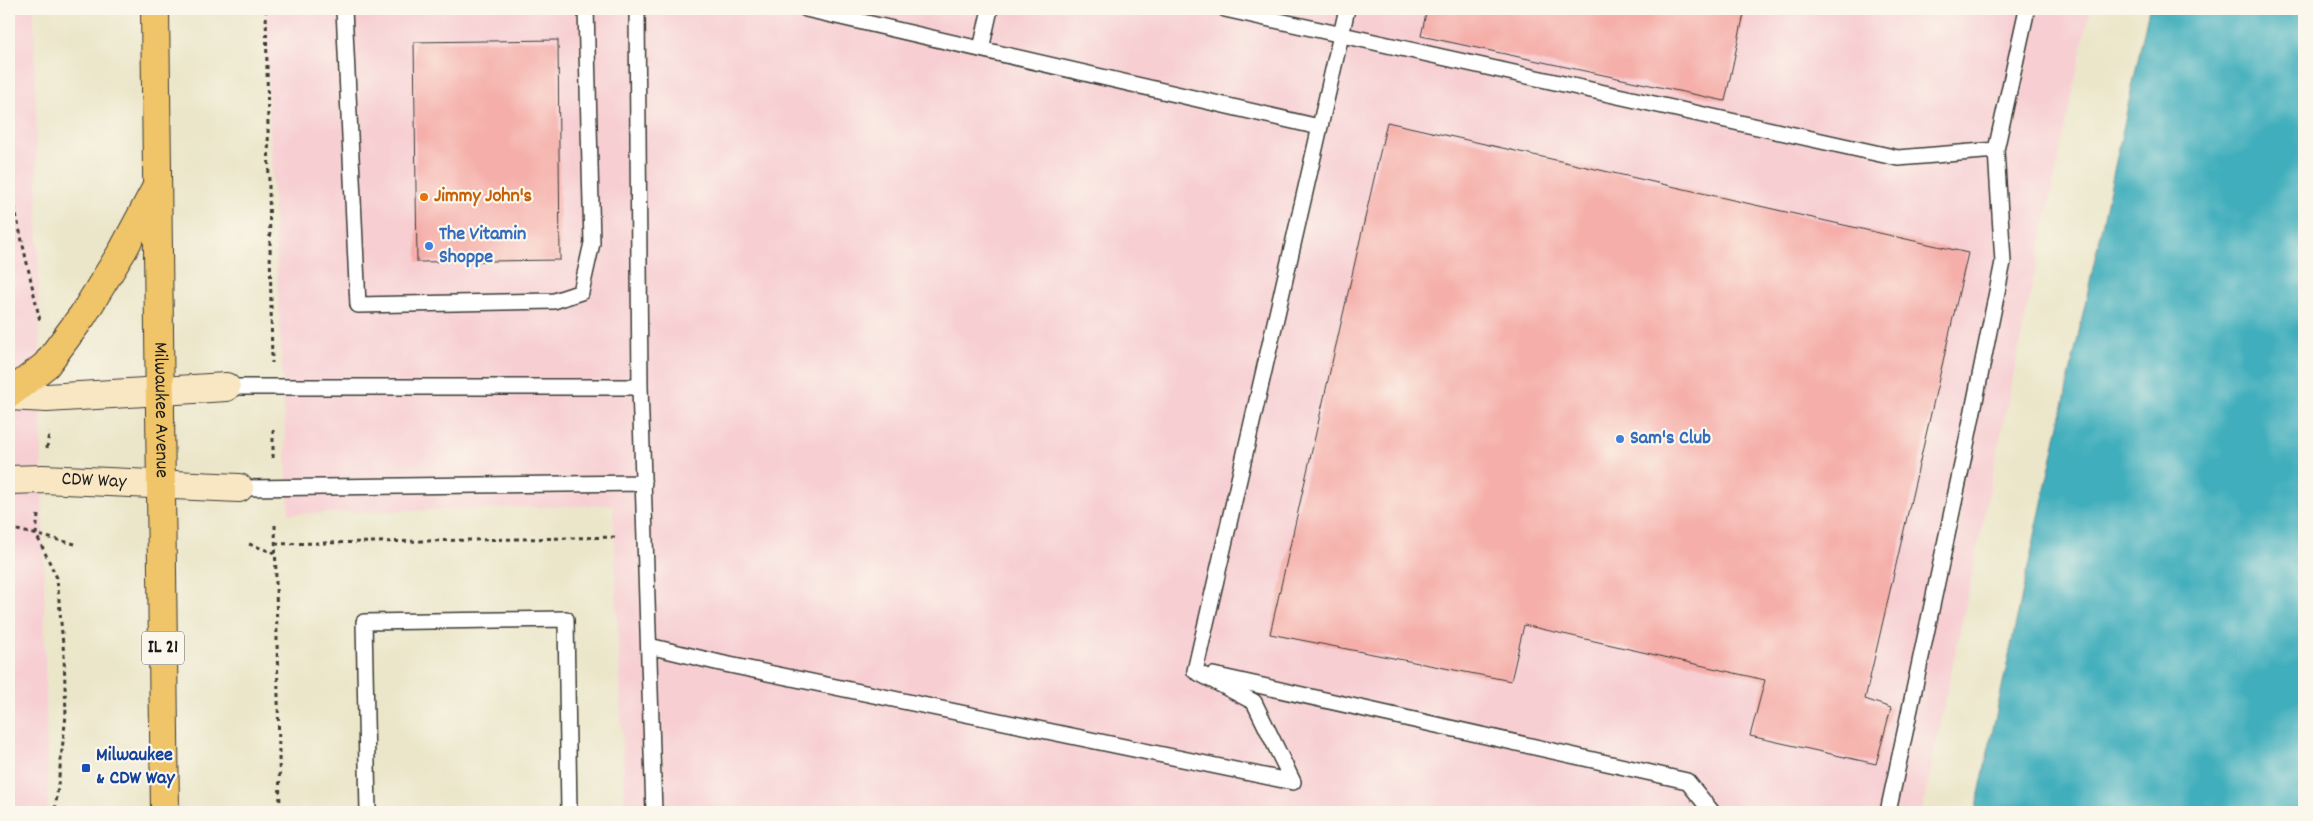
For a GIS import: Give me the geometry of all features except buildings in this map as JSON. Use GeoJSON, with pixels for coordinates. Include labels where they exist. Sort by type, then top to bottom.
{"type":"FeatureCollection","features":[{"type":"Feature","properties":{"kind":"main road","name":"Milwaukee Avenue"},"geometry":{"type":"LineString","coordinates":[[156,9],[165,812]]}},
{"type":"Feature","properties":{"kind":"main road"},"geometry":{"type":"LineString","coordinates":[[9,395],[46,365],[83,315],[123,250],[157,186]]}},
{"type":"Feature","properties":{"kind":"street"},"geometry":{"type":"LineString","coordinates":[[9,395],[47,398],[226,387]]}},
{"type":"Feature","properties":{"kind":"street","name":"CDW Way"},"geometry":{"type":"LineString","coordinates":[[9,480],[43,479],[239,488]]}},
{"type":"Feature","properties":{"kind":"lane"},"geometry":{"type":"LineString","coordinates":[[344,9],[358,305],[554,301],[581,292],[592,243],[586,9]]}},
{"type":"Feature","properties":{"kind":"lane"},"geometry":{"type":"LineString","coordinates":[[637,9],[640,387],[654,812]]}},
{"type":"Feature","properties":{"kind":"lane"},"geometry":{"type":"LineString","coordinates":[[806,9],[1320,127]]}},
{"type":"Feature","properties":{"kind":"lane"},"geometry":{"type":"LineString","coordinates":[[981,49],[990,9]]}},
{"type":"Feature","properties":{"kind":"lane"},"geometry":{"type":"LineString","coordinates":[[1225,9],[1898,158],[1996,150]]}},
{"type":"Feature","properties":{"kind":"lane"},"geometry":{"type":"LineString","coordinates":[[1195,671],[1347,9]]}},
{"type":"Feature","properties":{"kind":"lane"},"geometry":{"type":"LineString","coordinates":[[1888,812],[2003,262],[1996,150],[2027,9]]}},
{"type":"Feature","properties":{"kind":"lane"},"geometry":{"type":"LineString","coordinates":[[226,387],[640,387]]}},
{"type":"Feature","properties":{"kind":"lane"},"geometry":{"type":"LineString","coordinates":[[239,488],[644,483]]}},
{"type":"Feature","properties":{"kind":"lane"},"geometry":{"type":"LineString","coordinates":[[368,812],[364,622],[566,619],[568,812]]}},
{"type":"Feature","properties":{"kind":"lane"},"geometry":{"type":"LineString","coordinates":[[649,646],[720,663],[1293,782],[1254,702],[1195,671]]}},
{"type":"Feature","properties":{"kind":"lane"},"geometry":{"type":"LineString","coordinates":[[1195,671],[1687,781],[1712,812]]}},
{"type":"Feature","properties":{"kind":"path"},"geometry":{"type":"LineString","coordinates":[[266,9],[272,365]]}},
{"type":"Feature","properties":{"kind":"path"},"geometry":{"type":"LineString","coordinates":[[9,183],[41,323]]}},
{"type":"Feature","properties":{"kind":"path"},"geometry":{"type":"LineString","coordinates":[[273,430],[273,458]]}},
{"type":"Feature","properties":{"kind":"path"},"geometry":{"type":"LineString","coordinates":[[47,451],[49,432]]}},
{"type":"Feature","properties":{"kind":"path"},"geometry":{"type":"LineString","coordinates":[[38,515],[36,534],[57,578],[64,656],[66,715],[55,812]]}},
{"type":"Feature","properties":{"kind":"path"},"geometry":{"type":"LineString","coordinates":[[275,525],[280,812]]}},
{"type":"Feature","properties":{"kind":"path"},"geometry":{"type":"LineString","coordinates":[[9,528],[74,544]]}},
{"type":"Feature","properties":{"kind":"path"},"geometry":{"type":"LineString","coordinates":[[275,544],[646,536]]}},
{"type":"Feature","properties":{"kind":"path"},"geometry":{"type":"LineString","coordinates":[[249,544],[275,553]]}},
{"type":"Feature","properties":{"kind":"shaded area"},"geometry":{"type":"Polygon","coordinates":[[[9,9],[34,9],[48,812],[9,812],[9,9]]]}},
{"type":"Feature","properties":{"kind":"shaded area"},"geometry":{"type":"Polygon","coordinates":[[[264,9],[2090,9],[1922,812],[625,812],[613,505],[289,514],[264,9]]]}},
{"type":"Feature","properties":{"kind":"water"},"geometry":{"type":"Polygon","coordinates":[[[2149,9],[2304,9],[2304,812],[1975,812],[2149,9]]]}},
{"type":"Feature","properties":{"kind":"place","name":"Jimmy John's"},"geometry":{"type":"Point","coordinates":[424,197]}},
{"type":"Feature","properties":{"kind":"place","name":"The Vitamin Shoppe"},"geometry":{"type":"Point","coordinates":[429,246]}},
{"type":"Feature","properties":{"kind":"place","name":"Sam's Club"},"geometry":{"type":"Point","coordinates":[1620,439]}},
{"type":"Feature","properties":{"kind":"place","name":"Milwaukee & CDW Way"},"geometry":{"type":"Point","coordinates":[86,768]}}]}
